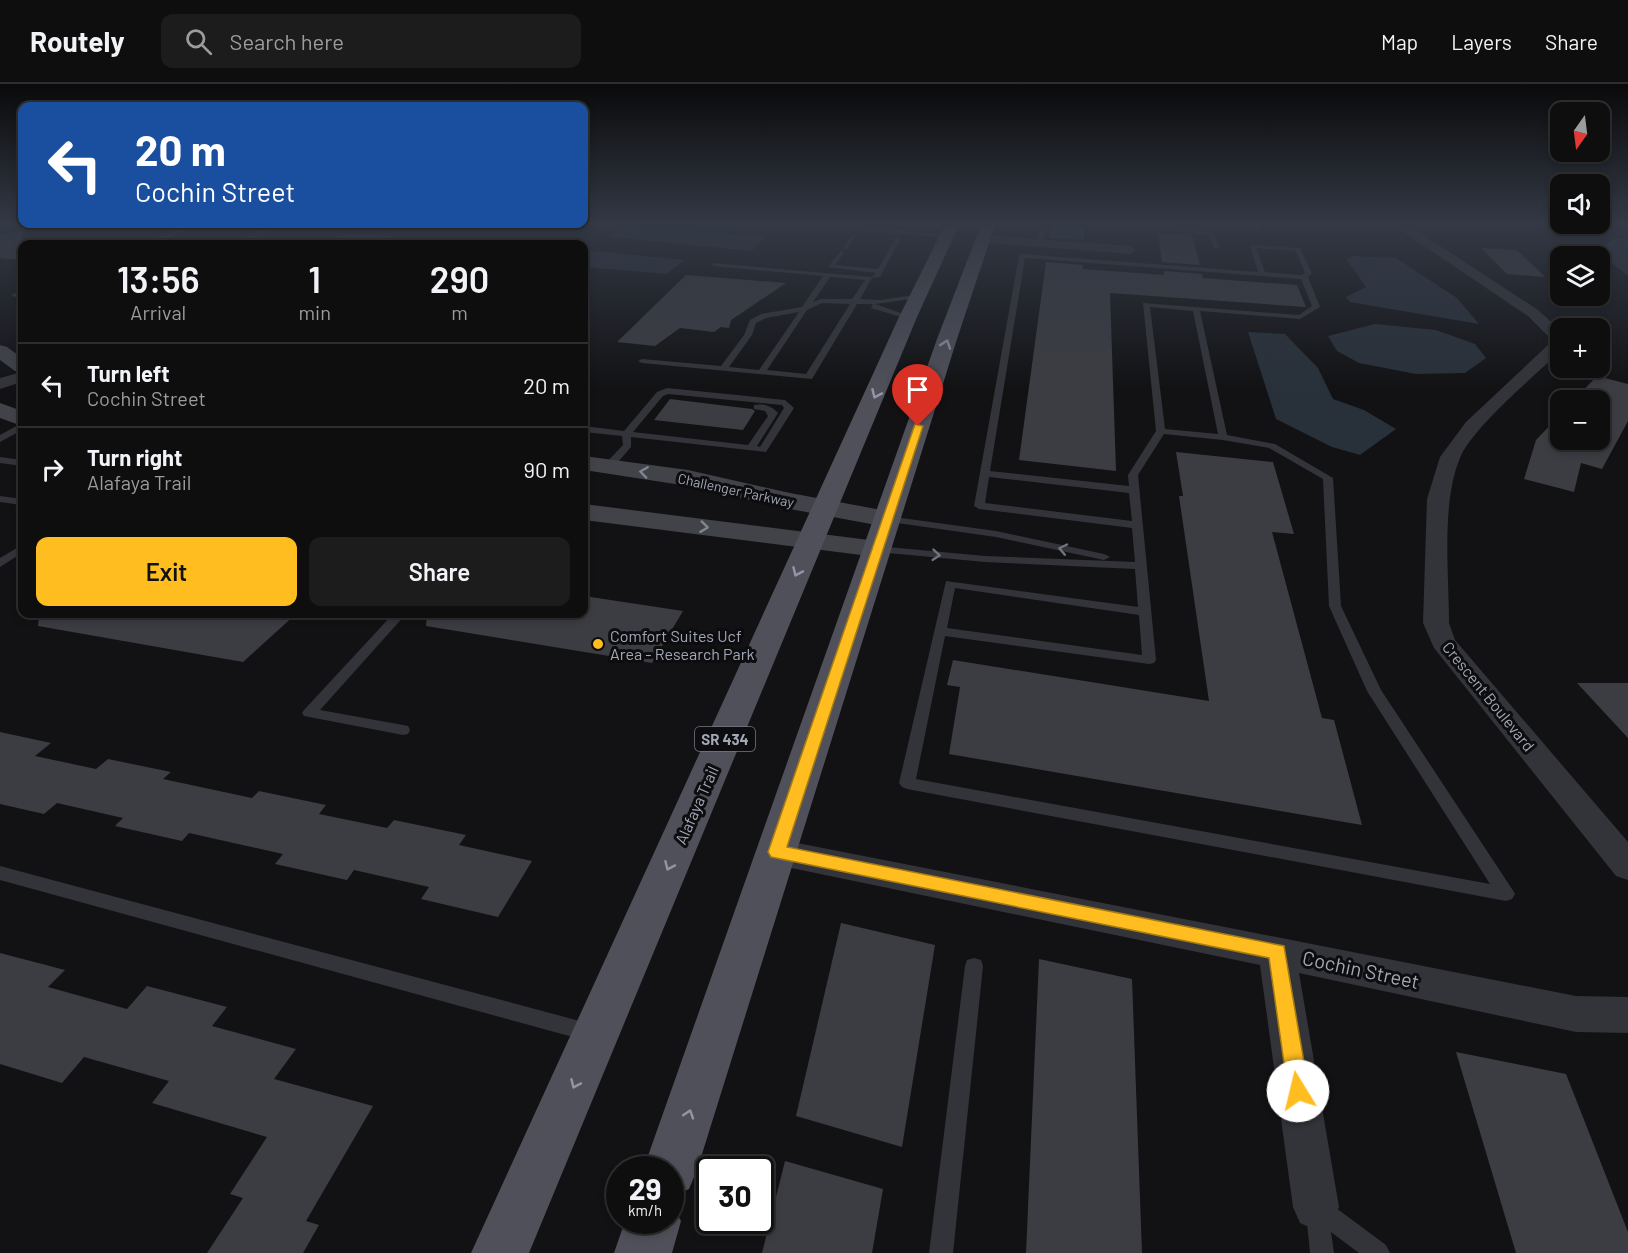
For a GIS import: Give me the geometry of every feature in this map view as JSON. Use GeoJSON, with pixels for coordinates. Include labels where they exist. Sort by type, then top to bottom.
{"type":"FeatureCollection","features":[{"type":"Feature","properties":{"kind":"main road","name":"Alafaya Trail"},"geometry":{"type":"LineString","coordinates":[[500,1253],[913,307],[934,280]]}},
{"type":"Feature","properties":{"kind":"main road"},"geometry":{"type":"LineString","coordinates":[[675,1156],[882,534],[955,280]]}},
{"type":"Feature","properties":{"kind":"main road"},"geometry":{"type":"LineString","coordinates":[[0,351],[18,364]]}},
{"type":"Feature","properties":{"kind":"main road"},"geometry":{"type":"LineString","coordinates":[[0,410],[18,417]]}},
{"type":"Feature","properties":{"kind":"main road","name":"Challenger Parkway"},"geometry":{"type":"LineString","coordinates":[[596,465],[688,478],[826,508],[882,534]]}},
{"type":"Feature","properties":{"kind":"main road"},"geometry":{"type":"LineString","coordinates":[[588,513],[811,541],[882,534]]}},
{"type":"Feature","properties":{"kind":"main road"},"geometry":{"type":"LineString","coordinates":[[643,1253],[649,1234]]}},
{"type":"Feature","properties":{"kind":"street","name":"Crescent Boulevard"},"geometry":{"type":"LineString","coordinates":[[1482,280],[1533,313],[1556,335],[1556,345],[1473,426],[1450,457],[1438,499],[1436,623],[1443,642],[1628,866]]}},
{"type":"Feature","properties":{"kind":"street"},"geometry":{"type":"LineString","coordinates":[[0,384],[18,378]]}},
{"type":"Feature","properties":{"kind":"street","name":"Cochin Street"},"geometry":{"type":"LineString","coordinates":[[777,852],[1575,1014],[1628,1015]]}},
{"type":"Feature","properties":{"kind":"street"},"geometry":{"type":"LineString","coordinates":[[1277,952],[1316,1207]]}},
{"type":"Feature","properties":{"kind":"lane"},"geometry":{"type":"LineString","coordinates":[[762,372],[824,280]]}},
{"type":"Feature","properties":{"kind":"lane"},"geometry":{"type":"LineString","coordinates":[[642,361],[809,376],[868,280]]}},
{"type":"Feature","properties":{"kind":"lane"},"geometry":{"type":"LineString","coordinates":[[1018,280],[980,506],[1137,525]]}},
{"type":"Feature","properties":{"kind":"lane"},"geometry":{"type":"LineString","coordinates":[[939,631],[1149,660],[1133,475],[1161,431],[1146,305],[1300,317],[1316,308],[1305,280]]}},
{"type":"Feature","properties":{"kind":"lane"},"geometry":{"type":"LineString","coordinates":[[723,369],[748,335],[753,322],[764,316],[804,309],[821,301],[913,307]]}},
{"type":"Feature","properties":{"kind":"lane"},"geometry":{"type":"LineString","coordinates":[[854,302],[913,307]]}},
{"type":"Feature","properties":{"kind":"lane"},"geometry":{"type":"LineString","coordinates":[[1196,309],[1222,437]]}},
{"type":"Feature","properties":{"kind":"lane"},"geometry":{"type":"LineString","coordinates":[[676,392],[689,399],[768,408],[773,416],[751,448]]}},
{"type":"Feature","properties":{"kind":"lane"},"geometry":{"type":"LineString","coordinates":[[588,429],[626,434],[751,448],[763,450],[789,408],[785,404],[676,392],[660,394],[626,434],[627,445],[596,465]]}},
{"type":"Feature","properties":{"kind":"lane"},"geometry":{"type":"LineString","coordinates":[[0,439],[18,428]]}},
{"type":"Feature","properties":{"kind":"lane"},"geometry":{"type":"LineString","coordinates":[[1144,612],[950,584],[907,783],[1506,894],[1374,691],[1335,606],[1328,478],[1272,446],[1222,437],[1161,431]]}},
{"type":"Feature","properties":{"kind":"lane"},"geometry":{"type":"LineString","coordinates":[[0,460],[18,462]]}},
{"type":"Feature","properties":{"kind":"lane"},"geometry":{"type":"LineString","coordinates":[[985,473],[1134,490]]}},
{"type":"Feature","properties":{"kind":"lane"},"geometry":{"type":"LineString","coordinates":[[0,499],[18,501]]}},
{"type":"Feature","properties":{"kind":"lane"},"geometry":{"type":"LineString","coordinates":[[882,534],[985,559],[1141,566]]}},
{"type":"Feature","properties":{"kind":"lane"},"geometry":{"type":"LineString","coordinates":[[882,534],[996,534],[1141,566]]}},
{"type":"Feature","properties":{"kind":"lane"},"geometry":{"type":"LineString","coordinates":[[0,562],[18,551]]}},
{"type":"Feature","properties":{"kind":"lane"},"geometry":{"type":"LineString","coordinates":[[396,618],[309,713],[403,730]]}},
{"type":"Feature","properties":{"kind":"lane"},"geometry":{"type":"LineString","coordinates":[[0,873],[596,1035]]}},
{"type":"Feature","properties":{"kind":"lane"},"geometry":{"type":"LineString","coordinates":[[941,1253],[974,966]]}},
{"type":"Feature","properties":{"kind":"lane"},"geometry":{"type":"LineString","coordinates":[[1316,1207],[1322,1253]]}},
{"type":"Feature","properties":{"kind":"lane"},"geometry":{"type":"LineString","coordinates":[[1316,1207],[1378,1253]]}},
{"type":"Feature","properties":{"kind":"shaded area"},"geometry":{"type":"Polygon","coordinates":[[[1361,280],[1429,280],[1457,298],[1479,324],[1350,302],[1346,297],[1366,287],[1361,280]]]}},
{"type":"Feature","properties":{"kind":"shaded area"},"geometry":{"type":"Polygon","coordinates":[[[1375,324],[1436,330],[1475,344],[1486,358],[1465,373],[1416,374],[1359,363],[1337,351],[1328,336],[1375,324]]]}},
{"type":"Feature","properties":{"kind":"shaded area"},"geometry":{"type":"Polygon","coordinates":[[[1248,332],[1285,334],[1318,368],[1333,399],[1364,410],[1396,429],[1360,455],[1332,447],[1276,419],[1248,332]]]}},
{"type":"Feature","properties":{"kind":"building"},"geometry":{"type":"Polygon","coordinates":[[[681,280],[743,280],[786,283],[731,320],[729,328],[721,327],[714,332],[680,328],[655,346],[617,342],[681,280]]]}},
{"type":"Feature","properties":{"kind":"building"},"geometry":{"type":"Polygon","coordinates":[[[1044,280],[1224,280],[1297,285],[1306,307],[1110,293],[1116,471],[1019,460],[1044,280]]]}},
{"type":"Feature","properties":{"kind":"building"},"geometry":{"type":"Polygon","coordinates":[[[1595,378],[1628,384],[1628,421],[1602,469],[1581,463],[1574,492],[1524,479],[1536,440],[1550,425],[1550,450],[1610,450],[1610,390],[1584,390],[1595,378]]]}},
{"type":"Feature","properties":{"kind":"building"},"geometry":{"type":"Polygon","coordinates":[[[670,399],[755,411],[743,430],[654,420],[670,399]]]}},
{"type":"Feature","properties":{"kind":"building"},"geometry":{"type":"Polygon","coordinates":[[[1176,452],[1273,462],[1294,534],[1272,532],[1322,718],[1334,720],[1362,825],[949,754],[960,687],[947,685],[953,660],[1209,701],[1179,496],[1183,496],[1176,452]]]}},
{"type":"Feature","properties":{"kind":"building","name":"Comfort Suites Ucf Area - Research Park"},"geometry":{"type":"Polygon","coordinates":[[[588,597],[683,611],[652,663],[426,626],[427,618],[588,618],[588,597]]]}},
{"type":"Feature","properties":{"kind":"building"},"geometry":{"type":"Polygon","coordinates":[[[39,618],[292,618],[243,662],[38,626],[39,618]]]}},
{"type":"Feature","properties":{"kind":"building"},"geometry":{"type":"Polygon","coordinates":[[[1577,683],[1628,683],[1628,738],[1577,683]]]}},
{"type":"Feature","properties":{"kind":"building"},"geometry":{"type":"Polygon","coordinates":[[[0,732],[51,743],[35,756],[96,769],[108,759],[171,772],[163,779],[252,798],[259,791],[326,805],[319,814],[387,828],[394,820],[466,835],[459,845],[532,861],[498,917],[421,899],[429,887],[354,870],[347,880],[275,864],[283,854],[189,833],[182,841],[115,826],[123,818],[57,803],[44,814],[0,804],[0,732]]]}},
{"type":"Feature","properties":{"kind":"building"},"geometry":{"type":"Polygon","coordinates":[[[841,923],[935,945],[902,1147],[796,1116],[841,923]]]}},
{"type":"Feature","properties":{"kind":"building"},"geometry":{"type":"Polygon","coordinates":[[[0,953],[65,970],[48,987],[127,1009],[147,986],[227,1007],[212,1026],[296,1049],[274,1079],[373,1106],[306,1221],[319,1225],[303,1253],[207,1253],[243,1198],[230,1194],[267,1137],[152,1103],[169,1081],[84,1057],[62,1083],[0,1064],[0,953]]]}},
{"type":"Feature","properties":{"kind":"building"},"geometry":{"type":"Polygon","coordinates":[[[1039,959],[1132,979],[1142,1253],[1026,1253],[1039,959]]]}},
{"type":"Feature","properties":{"kind":"building"},"geometry":{"type":"Polygon","coordinates":[[[1456,1052],[1566,1074],[1628,1232],[1628,1253],[1516,1253],[1456,1052]]]}},
{"type":"Feature","properties":{"kind":"building"},"geometry":{"type":"Polygon","coordinates":[[[785,1161],[883,1189],[872,1253],[762,1253],[767,1234],[774,1234],[774,1205],[785,1161]]]}},
{"type":"Feature","properties":{"kind":"place","name":"Comfort Suites Ucf Area - Research Park"},"geometry":{"type":"Point","coordinates":[598,644]}},
{"type":"Feature","properties":{"kind":"route"},"geometry":{"type":"LineString","coordinates":[[918,426],[777,852],[1277,952],[1298,1091]]}}]}
